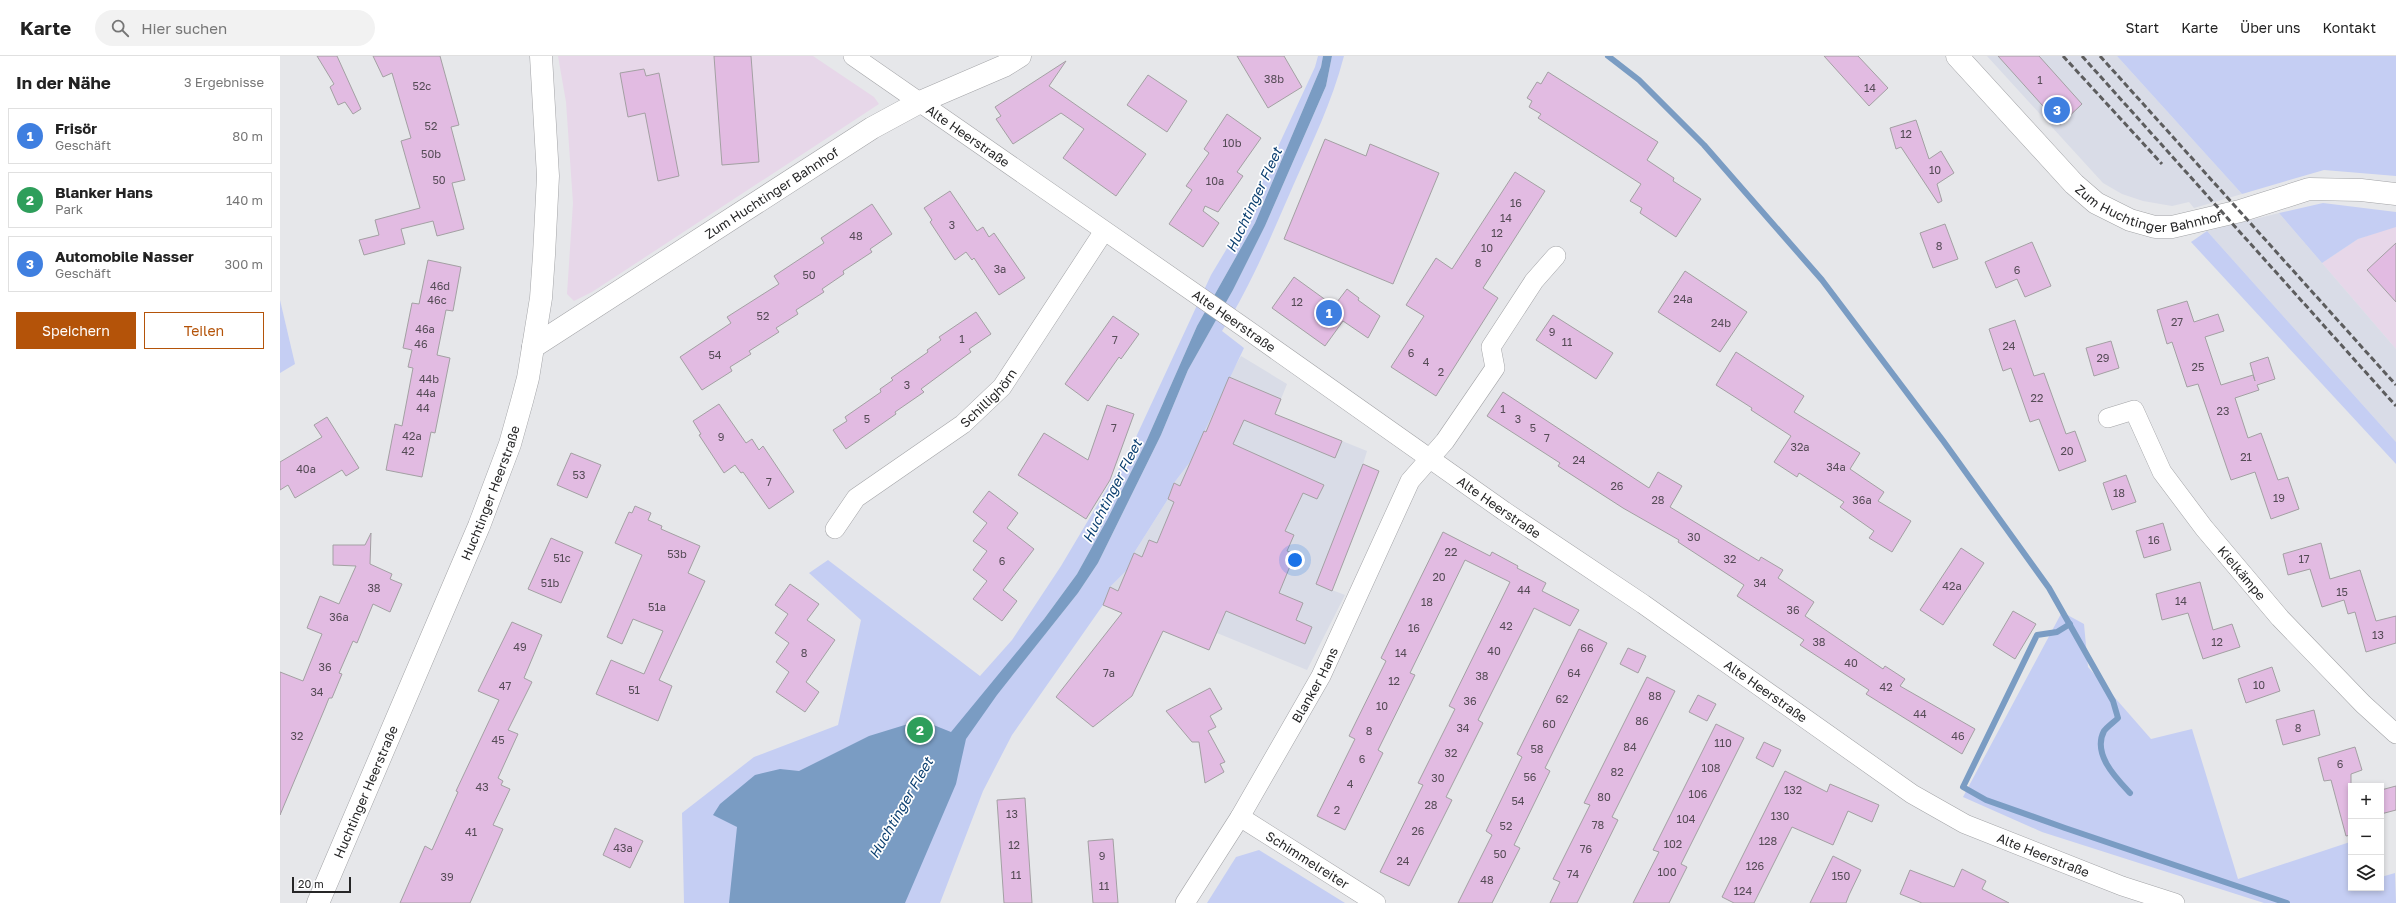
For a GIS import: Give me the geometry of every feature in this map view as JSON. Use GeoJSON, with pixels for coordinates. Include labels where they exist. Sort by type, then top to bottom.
{"type":"FeatureCollection","features":[{"type":"Feature","properties":{"kind":"street","name":"Huchtinger Heerstraße"},"geometry":{"type":"LineString","coordinates":[[318,903],[495,486],[522,401],[541,298],[548,176],[541,56]]}},
{"type":"Feature","properties":{"kind":"street","name":"Alte Heerstraße"},"geometry":{"type":"LineString","coordinates":[[853,56],[1216,308],[1429,459],[1643,604],[1912,794],[1965,824],[2122,886],[2175,903]]}},
{"type":"Feature","properties":{"kind":"street","name":"Zum Huchtinger Bahnhof"},"geometry":{"type":"LineString","coordinates":[[533,347],[854,139],[920,102],[1004,66],[1020,56]]}},
{"type":"Feature","properties":{"kind":"street","name":"Zum Huchtinger Bahnhof"},"geometry":{"type":"LineString","coordinates":[[1957,56],[2074,184],[2096,203],[2130,220],[2154,227],[2172,227],[2240,211],[2310,189],[2361,190],[2396,194]]}},
{"type":"Feature","properties":{"kind":"street","name":"Schillighörn"},"geometry":{"type":"LineString","coordinates":[[835,529],[856,498],[963,424],[1002,387],[1104,231]]}},
{"type":"Feature","properties":{"kind":"street","name":"Blanker Hans"},"geometry":{"type":"LineString","coordinates":[[1185,903],[1240,817],[1320,676],[1410,481],[1445,441],[1495,368],[1491,347],[1534,281],[1556,256]]}},
{"type":"Feature","properties":{"kind":"street","name":"Kielkämpe"},"geometry":{"type":"LineString","coordinates":[[2108,418],[2134,410],[2162,472],[2204,528],[2280,618],[2363,704],[2396,734]]}},
{"type":"Feature","properties":{"kind":"street","name":"Schimmelreiter"},"geometry":{"type":"LineString","coordinates":[[1240,817],[1376,903]]}},
{"type":"Feature","properties":{"kind":"shaded area"},"geometry":{"type":"Polygon","coordinates":[[[558,56],[813,56],[874,97],[879,104],[592,292],[574,301],[567,294],[573,203],[566,102],[558,56]]]}},
{"type":"Feature","properties":{"kind":"shaded area"},"geometry":{"type":"Polygon","coordinates":[[[1318,56],[1323,56],[1321,67],[1255,223],[1197,326],[1145,444],[1108,518],[1077,574],[1044,619],[999,692],[1078,593],[1098,563],[1161,435],[1188,370],[1233,290],[1265,226],[1326,86],[1332,56],[1344,56],[1334,90],[1269,242],[1251,279],[1222,331],[1244,348],[1190,462],[1174,483],[1168,499],[1134,553],[1127,570],[1110,587],[1103,605],[1012,735],[983,791],[940,903],[684,903],[682,813],[754,757],[838,725],[861,620],[809,573],[828,560],[980,676],[1012,640],[1061,566],[1130,450],[1211,275],[1244,220],[1315,67],[1318,56]]]}},
{"type":"Feature","properties":{"kind":"shaded area"},"geometry":{"type":"Polygon","coordinates":[[[1987,56],[2117,56],[2242,194],[2194,208],[2189,202],[2172,206],[2143,201],[2122,194],[2103,183],[1987,56]]]}},
{"type":"Feature","properties":{"kind":"shaded area"},"geometry":{"type":"Polygon","coordinates":[[[2117,56],[2396,56],[2396,176],[2324,170],[2242,194],[2117,56]]]}},
{"type":"Feature","properties":{"kind":"shaded area"},"geometry":{"type":"Polygon","coordinates":[[[2323,203],[2396,212],[2396,227],[2358,239],[2322,263],[2279,213],[2323,203]]]}},
{"type":"Feature","properties":{"kind":"shaded area"},"geometry":{"type":"Polygon","coordinates":[[[2279,213],[2396,349],[2396,442],[2207,231],[2279,213]]]}},
{"type":"Feature","properties":{"kind":"shaded area"},"geometry":{"type":"Polygon","coordinates":[[[2392,227],[2396,227],[2396,349],[2322,263],[2358,239],[2392,227]]]}},
{"type":"Feature","properties":{"kind":"shaded area"},"geometry":{"type":"Polygon","coordinates":[[[2207,231],[2396,442],[2396,464],[2191,242],[2207,231]]]}},
{"type":"Feature","properties":{"kind":"shaded area"},"geometry":{"type":"Polygon","coordinates":[[[280,300],[295,364],[280,373],[280,300]]]}},
{"type":"Feature","properties":{"kind":"shaded area"},"geometry":{"type":"Polygon","coordinates":[[[1241,356],[1287,384],[1275,414],[1367,451],[1363,464],[1379,471],[1332,590],[1345,595],[1307,670],[1217,633],[1209,650],[1103,605],[1110,587],[1127,570],[1134,553],[1168,499],[1174,483],[1190,462],[1229,377],[1241,356]]]}},
{"type":"Feature","properties":{"kind":"shaded area"},"geometry":{"type":"Polygon","coordinates":[[[2062,612],[2084,624],[2088,667],[2151,739],[2192,729],[2238,879],[2348,843],[2348,891],[2384,891],[2384,876],[2395,873],[2396,903],[2264,903],[2042,832],[1963,797],[2062,612]]]}},
{"type":"Feature","properties":{"kind":"shaded area"},"geometry":{"type":"Polygon","coordinates":[[[1259,850],[1345,903],[1207,903],[1236,857],[1259,850]]]}},
{"type":"Feature","properties":{"kind":"water","name":"Huchtinger Fleet"},"geometry":{"type":"Polygon","coordinates":[[[1323,56],[1332,56],[1326,86],[1265,226],[1233,290],[1188,370],[1161,435],[1098,563],[1078,593],[997,695],[966,739],[956,784],[905,903],[729,903],[737,827],[713,815],[720,804],[755,775],[780,769],[799,771],[869,736],[921,720],[951,732],[1044,619],[1077,574],[1108,518],[1145,444],[1197,326],[1255,223],[1321,67],[1323,56]]]}},
{"type":"Feature","properties":{"kind":"building"},"geometry":{"type":"Polygon","coordinates":[[[317,56],[337,56],[361,109],[353,114],[345,102],[338,105],[330,87],[334,84],[317,56]]]}},
{"type":"Feature","properties":{"kind":"building"},"geometry":{"type":"Polygon","coordinates":[[[373,56],[440,56],[459,125],[451,127],[465,180],[452,183],[464,229],[437,236],[433,221],[401,229],[405,244],[364,255],[359,240],[379,235],[375,220],[420,208],[401,141],[411,138],[392,73],[383,77],[373,56]]]}},
{"type":"Feature","properties":{"kind":"building"},"geometry":{"type":"Polygon","coordinates":[[[714,56],[751,56],[759,162],[722,165],[714,56]]]}},
{"type":"Feature","properties":{"kind":"building"},"geometry":{"type":"Polygon","coordinates":[[[1237,56],[1284,56],[1302,87],[1268,108],[1237,56]]]}},
{"type":"Feature","properties":{"kind":"building"},"geometry":{"type":"Polygon","coordinates":[[[1824,56],[1858,56],[1888,88],[1869,106],[1824,56]]]}},
{"type":"Feature","properties":{"kind":"building"},"geometry":{"type":"Polygon","coordinates":[[[1998,56],[2039,56],[2082,104],[2060,125],[1998,56]]]}},
{"type":"Feature","properties":{"kind":"building"},"geometry":{"type":"Polygon","coordinates":[[[1066,61],[1049,86],[1146,154],[1116,196],[1063,158],[1084,129],[1061,113],[1013,144],[996,119],[1001,116],[995,107],[1066,61]]]}},
{"type":"Feature","properties":{"kind":"building"},"geometry":{"type":"Polygon","coordinates":[[[644,69],[646,76],[659,73],[679,176],[658,181],[645,113],[628,117],[620,73],[644,69]]]}},
{"type":"Feature","properties":{"kind":"building"},"geometry":{"type":"Polygon","coordinates":[[[1548,72],[1658,142],[1647,160],[1674,178],[1673,181],[1701,199],[1676,237],[1640,213],[1642,208],[1630,201],[1641,184],[1538,118],[1541,114],[1529,107],[1532,101],[1527,98],[1537,82],[1541,84],[1548,72]]]}},
{"type":"Feature","properties":{"kind":"building"},"geometry":{"type":"Polygon","coordinates":[[[1148,75],[1187,101],[1167,132],[1127,105],[1148,75]]]}},
{"type":"Feature","properties":{"kind":"building"},"geometry":{"type":"Polygon","coordinates":[[[1227,114],[1261,138],[1237,172],[1243,176],[1218,212],[1205,206],[1203,211],[1219,223],[1203,247],[1169,224],[1192,190],[1186,186],[1209,153],[1204,149],[1227,114]]]}},
{"type":"Feature","properties":{"kind":"building"},"geometry":{"type":"Polygon","coordinates":[[[1916,120],[1929,159],[1941,151],[1954,173],[1937,184],[1942,201],[1938,203],[1901,147],[1896,149],[1890,128],[1916,120]]]}},
{"type":"Feature","properties":{"kind":"building"},"geometry":{"type":"Polygon","coordinates":[[[1325,139],[1366,156],[1370,144],[1439,173],[1393,284],[1284,239],[1325,139]]]}},
{"type":"Feature","properties":{"kind":"building"},"geometry":{"type":"Polygon","coordinates":[[[1515,172],[1545,191],[1483,288],[1498,298],[1436,396],[1391,367],[1424,316],[1406,305],[1436,258],[1452,269],[1515,172]]]}},
{"type":"Feature","properties":{"kind":"building"},"geometry":{"type":"Polygon","coordinates":[[[950,191],[977,231],[983,227],[989,237],[994,233],[1025,278],[999,295],[974,258],[972,260],[966,252],[955,260],[930,222],[932,220],[924,208],[950,191]]]}},
{"type":"Feature","properties":{"kind":"building"},"geometry":{"type":"Polygon","coordinates":[[[872,204],[892,234],[870,249],[872,252],[843,271],[844,274],[822,289],[824,292],[796,310],[798,314],[776,328],[779,332],[749,351],[751,354],[730,367],[732,371],[702,390],[680,357],[731,323],[727,317],[779,284],[774,276],[824,243],[821,238],[872,204]]]}},
{"type":"Feature","properties":{"kind":"building"},"geometry":{"type":"Polygon","coordinates":[[[1945,224],[1958,259],[1933,268],[1920,233],[1945,224]]]}},
{"type":"Feature","properties":{"kind":"building"},"geometry":{"type":"Polygon","coordinates":[[[2032,242],[2051,286],[2025,297],[2017,279],[1996,288],[1985,262],[2032,242]]]}},
{"type":"Feature","properties":{"kind":"building"},"geometry":{"type":"Polygon","coordinates":[[[2396,243],[2396,302],[2367,270],[2396,243]]]}},
{"type":"Feature","properties":{"kind":"building"},"geometry":{"type":"Polygon","coordinates":[[[428,260],[461,267],[453,311],[446,310],[437,355],[450,358],[435,433],[431,432],[422,477],[386,470],[395,424],[402,426],[413,368],[408,367],[412,350],[403,348],[412,303],[419,304],[428,260]]]}},
{"type":"Feature","properties":{"kind":"building"},"geometry":{"type":"Polygon","coordinates":[[[1685,271],[1747,312],[1720,352],[1658,312],[1685,271]]]}},
{"type":"Feature","properties":{"kind":"building"},"geometry":{"type":"Polygon","coordinates":[[[1294,277],[1334,306],[1347,289],[1359,298],[1358,300],[1380,316],[1368,338],[1343,321],[1325,346],[1272,308],[1294,277]]]}},
{"type":"Feature","properties":{"kind":"building"},"geometry":{"type":"Polygon","coordinates":[[[2187,301],[2194,322],[2218,314],[2224,331],[2205,337],[2221,385],[2253,375],[2255,381],[2250,363],[2268,357],[2275,379],[2257,385],[2259,390],[2235,398],[2248,438],[2261,433],[2278,480],[2288,477],[2299,509],[2271,519],[2255,472],[2231,480],[2198,384],[2187,387],[2172,342],[2167,344],[2157,310],[2187,301]]]}},
{"type":"Feature","properties":{"kind":"building"},"geometry":{"type":"Polygon","coordinates":[[[976,312],[991,334],[969,349],[971,352],[921,389],[924,392],[895,412],[896,414],[846,449],[833,430],[847,421],[845,417],[881,392],[880,389],[893,380],[891,378],[928,352],[927,350],[941,340],[939,337],[976,312]]]}},
{"type":"Feature","properties":{"kind":"building"},"geometry":{"type":"Polygon","coordinates":[[[1553,315],[1613,353],[1596,379],[1536,340],[1553,315]]]}},
{"type":"Feature","properties":{"kind":"building"},"geometry":{"type":"Polygon","coordinates":[[[1113,316],[1139,334],[1121,359],[1119,357],[1088,401],[1065,384],[1113,316]]]}},
{"type":"Feature","properties":{"kind":"building"},"geometry":{"type":"Polygon","coordinates":[[[2015,320],[2034,376],[2044,373],[2066,434],[2075,431],[2086,461],[2059,471],[2039,419],[2030,422],[2011,368],[2003,371],[1989,329],[2015,320]]]}},
{"type":"Feature","properties":{"kind":"building"},"geometry":{"type":"Polygon","coordinates":[[[2111,341],[2119,368],[2094,376],[2086,348],[2111,341]]]}},
{"type":"Feature","properties":{"kind":"building"},"geometry":{"type":"Polygon","coordinates":[[[1736,352],[1804,396],[1794,412],[1860,453],[1850,469],[1884,492],[1878,501],[1911,521],[1892,552],[1869,538],[1874,531],[1840,507],[1844,502],[1799,473],[1797,477],[1774,462],[1791,436],[1751,410],[1752,408],[1716,385],[1736,352]]]}},
{"type":"Feature","properties":{"kind":"building"},"geometry":{"type":"Polygon","coordinates":[[[1229,377],[1281,399],[1275,414],[1342,441],[1335,458],[1244,420],[1233,444],[1324,485],[1317,499],[1303,493],[1285,531],[1294,535],[1287,551],[1295,554],[1279,593],[1303,603],[1296,620],[1312,627],[1305,644],[1226,611],[1209,650],[1163,631],[1132,696],[1093,727],[1056,697],[1122,613],[1103,605],[1110,587],[1118,591],[1134,553],[1142,557],[1149,540],[1157,543],[1174,502],[1168,499],[1174,483],[1180,486],[1204,431],[1206,432],[1229,377]]]}},
{"type":"Feature","properties":{"kind":"building"},"geometry":{"type":"Polygon","coordinates":[[[1503,392],[1649,488],[1658,472],[1682,486],[1670,507],[1759,561],[1761,557],[1783,570],[1778,578],[1814,602],[1805,616],[1883,669],[1885,666],[1905,679],[1900,686],[1975,729],[1962,754],[1866,694],[1869,690],[1800,645],[1804,640],[1737,596],[1744,585],[1678,542],[1679,540],[1623,508],[1558,466],[1560,463],[1487,416],[1503,392]]]}},
{"type":"Feature","properties":{"kind":"building"},"geometry":{"type":"Polygon","coordinates":[[[719,404],[746,443],[752,439],[759,450],[763,446],[794,492],[769,509],[743,472],[741,473],[735,465],[724,473],[699,435],[701,434],[693,421],[719,404]]]}},
{"type":"Feature","properties":{"kind":"building"},"geometry":{"type":"Polygon","coordinates":[[[1107,405],[1134,414],[1110,480],[1086,519],[1018,475],[1044,433],[1088,460],[1107,405]]]}},
{"type":"Feature","properties":{"kind":"building"},"geometry":{"type":"Polygon","coordinates":[[[327,417],[359,468],[346,476],[342,470],[295,498],[288,485],[280,490],[280,462],[322,437],[314,425],[327,417]]]}},
{"type":"Feature","properties":{"kind":"building"},"geometry":{"type":"Polygon","coordinates":[[[571,453],[601,465],[587,498],[557,485],[571,453]]]}},
{"type":"Feature","properties":{"kind":"building"},"geometry":{"type":"Polygon","coordinates":[[[1363,464],[1379,471],[1332,591],[1316,584],[1363,464]]]}},
{"type":"Feature","properties":{"kind":"building"},"geometry":{"type":"Polygon","coordinates":[[[2126,475],[2136,502],[2112,510],[2103,483],[2126,475]]]}},
{"type":"Feature","properties":{"kind":"building"},"geometry":{"type":"Polygon","coordinates":[[[989,491],[1018,513],[1007,528],[1034,549],[1003,590],[1017,601],[1002,621],[973,599],[987,581],[973,570],[987,551],[973,541],[987,523],[973,512],[989,491]]]}},
{"type":"Feature","properties":{"kind":"building"},"geometry":{"type":"Polygon","coordinates":[[[635,506],[651,513],[648,520],[662,526],[661,529],[700,546],[688,573],[705,581],[659,680],[672,686],[658,721],[596,694],[611,660],[644,674],[663,631],[633,619],[622,644],[607,637],[642,555],[615,543],[629,512],[632,513],[635,506]]]}},
{"type":"Feature","properties":{"kind":"building"},"geometry":{"type":"Polygon","coordinates":[[[2163,523],[2171,550],[2144,558],[2136,531],[2163,523]]]}},
{"type":"Feature","properties":{"kind":"building"},"geometry":{"type":"Polygon","coordinates":[[[1443,532],[1490,556],[1492,552],[1518,566],[1517,568],[1546,583],[1542,591],[1579,610],[1570,626],[1534,608],[1478,720],[1483,723],[1446,797],[1452,800],[1409,886],[1380,872],[1423,785],[1418,783],[1455,709],[1449,706],[1510,582],[1465,560],[1410,673],[1415,675],[1378,750],[1383,753],[1345,830],[1317,816],[1355,739],[1349,736],[1386,661],[1381,658],[1443,532]]]}},
{"type":"Feature","properties":{"kind":"building"},"geometry":{"type":"Polygon","coordinates":[[[371,533],[370,564],[392,574],[390,579],[402,584],[390,612],[373,604],[357,643],[353,641],[339,673],[342,674],[332,698],[329,698],[280,815],[280,672],[303,681],[322,634],[307,628],[320,596],[339,604],[356,566],[333,565],[333,545],[365,545],[371,533]]]}},
{"type":"Feature","properties":{"kind":"building"},"geometry":{"type":"Polygon","coordinates":[[[551,538],[583,552],[561,603],[528,589],[551,538]]]}},
{"type":"Feature","properties":{"kind":"building"},"geometry":{"type":"Polygon","coordinates":[[[2321,543],[2330,579],[2360,570],[2376,621],[2396,616],[2396,643],[2366,652],[2355,612],[2348,614],[2344,600],[2322,607],[2310,569],[2288,575],[2283,554],[2321,543]]]}},
{"type":"Feature","properties":{"kind":"building"},"geometry":{"type":"Polygon","coordinates":[[[1961,548],[1984,563],[1943,625],[1920,610],[1961,548]]]}},
{"type":"Feature","properties":{"kind":"building"},"geometry":{"type":"Polygon","coordinates":[[[2200,582],[2213,630],[2232,624],[2240,647],[2203,659],[2188,613],[2162,620],[2156,594],[2200,582]]]}},
{"type":"Feature","properties":{"kind":"building"},"geometry":{"type":"Polygon","coordinates":[[[790,584],[819,604],[807,620],[835,640],[806,682],[819,692],[805,712],[776,692],[789,672],[776,662],[789,643],[775,633],[788,614],[775,605],[790,584]]]}},
{"type":"Feature","properties":{"kind":"building"},"geometry":{"type":"Polygon","coordinates":[[[2013,611],[2036,624],[2015,659],[1993,645],[2013,611]]]}},
{"type":"Feature","properties":{"kind":"building"},"geometry":{"type":"Polygon","coordinates":[[[512,622],[542,635],[524,678],[532,682],[508,730],[518,734],[498,778],[503,781],[501,785],[510,789],[493,825],[503,829],[470,903],[400,903],[425,846],[432,850],[458,792],[456,791],[499,700],[478,691],[512,622]]]}},
{"type":"Feature","properties":{"kind":"building"},"geometry":{"type":"Polygon","coordinates":[[[1579,629],[1607,643],[1545,768],[1550,771],[1514,845],[1520,848],[1492,903],[1458,903],[1492,835],[1486,831],[1522,757],[1517,754],[1579,629]]]}},
{"type":"Feature","properties":{"kind":"building"},"geometry":{"type":"Polygon","coordinates":[[[1628,648],[1646,656],[1638,673],[1620,664],[1628,648]]]}},
{"type":"Feature","properties":{"kind":"building"},"geometry":{"type":"Polygon","coordinates":[[[2272,667],[2280,691],[2246,703],[2238,679],[2272,667]]]}},
{"type":"Feature","properties":{"kind":"building"},"geometry":{"type":"Polygon","coordinates":[[[1647,677],[1675,691],[1612,817],[1618,820],[1577,903],[1550,903],[1560,882],[1553,879],[1590,805],[1584,803],[1647,677]]]}},
{"type":"Feature","properties":{"kind":"building"},"geometry":{"type":"Polygon","coordinates":[[[1210,688],[1222,709],[1210,716],[1216,727],[1208,731],[1225,762],[1220,764],[1224,772],[1205,783],[1199,742],[1192,742],[1166,711],[1210,688]]]}},
{"type":"Feature","properties":{"kind":"building"},"geometry":{"type":"Polygon","coordinates":[[[1698,695],[1716,704],[1707,721],[1689,712],[1698,695]]]}},
{"type":"Feature","properties":{"kind":"building"},"geometry":{"type":"Polygon","coordinates":[[[2314,710],[2320,735],[2283,745],[2276,720],[2314,710]]]}},
{"type":"Feature","properties":{"kind":"building"},"geometry":{"type":"Polygon","coordinates":[[[1716,724],[1744,738],[1681,864],[1687,867],[1669,903],[1633,903],[1659,852],[1653,850],[1716,724]]]}},
{"type":"Feature","properties":{"kind":"building"},"geometry":{"type":"Polygon","coordinates":[[[1764,742],[1781,750],[1773,767],[1756,758],[1764,742]]]}},
{"type":"Feature","properties":{"kind":"building"},"geometry":{"type":"Polygon","coordinates":[[[2355,747],[2362,770],[2351,774],[2351,783],[2348,783],[2348,836],[2346,836],[2331,780],[2324,781],[2318,758],[2355,747]]]}},
{"type":"Feature","properties":{"kind":"building"},"geometry":{"type":"Polygon","coordinates":[[[1785,771],[1827,792],[1830,784],[1879,805],[1872,822],[1848,811],[1833,845],[1792,827],[1754,903],[1734,903],[1722,897],[1785,771]]]}},
{"type":"Feature","properties":{"kind":"building"},"geometry":{"type":"Polygon","coordinates":[[[2396,786],[2396,810],[2384,813],[2384,789],[2396,786]]]}},
{"type":"Feature","properties":{"kind":"building"},"geometry":{"type":"Polygon","coordinates":[[[1025,798],[1032,903],[1004,903],[997,800],[1025,798]]]}},
{"type":"Feature","properties":{"kind":"building"},"geometry":{"type":"Polygon","coordinates":[[[615,828],[643,841],[630,868],[603,855],[615,828]]]}},
{"type":"Feature","properties":{"kind":"building"},"geometry":{"type":"Polygon","coordinates":[[[1113,839],[1118,903],[1093,903],[1088,841],[1113,839]]]}},
{"type":"Feature","properties":{"kind":"building"},"geometry":{"type":"Polygon","coordinates":[[[1833,856],[1861,870],[1846,903],[1810,903],[1833,856]]]}},
{"type":"Feature","properties":{"kind":"building"},"geometry":{"type":"Polygon","coordinates":[[[1962,869],[1986,881],[1982,889],[2009,903],[1922,903],[1900,894],[1910,870],[1954,887],[1962,869]]]}},
{"type":"Feature","properties":{"kind":"waterway"},"geometry":{"type":"LineString","coordinates":[[1608,56],[1639,80],[1704,145],[1822,280],[1944,442],[2049,588],[2113,701],[2118,718],[2104,731],[2101,740],[2101,748],[2103,757],[2112,773],[2130,793]]}},
{"type":"Feature","properties":{"kind":"waterway"},"geometry":{"type":"LineString","coordinates":[[2070,624],[2057,632],[2037,635],[1963,787],[1986,800],[2287,903]]}},
{"type":"Feature","properties":{"kind":"railway"},"geometry":{"type":"LineString","coordinates":[[2063,56],[2162,164]]}},
{"type":"Feature","properties":{"kind":"railway"},"geometry":{"type":"LineString","coordinates":[[2082,56],[2396,406]]}},
{"type":"Feature","properties":{"kind":"railway"},"geometry":{"type":"LineString","coordinates":[[2100,56],[2396,385]]}},
{"type":"Feature","properties":{"kind":"place","name":"Automobile Nasser"},"geometry":{"type":"Point","coordinates":[2057,110]}},
{"type":"Feature","properties":{"kind":"place","name":"Frisör"},"geometry":{"type":"Point","coordinates":[1329,313]}},
{"type":"Feature","properties":{"kind":"place","name":"Blanker Hans"},"geometry":{"type":"Point","coordinates":[920,730]}}]}
